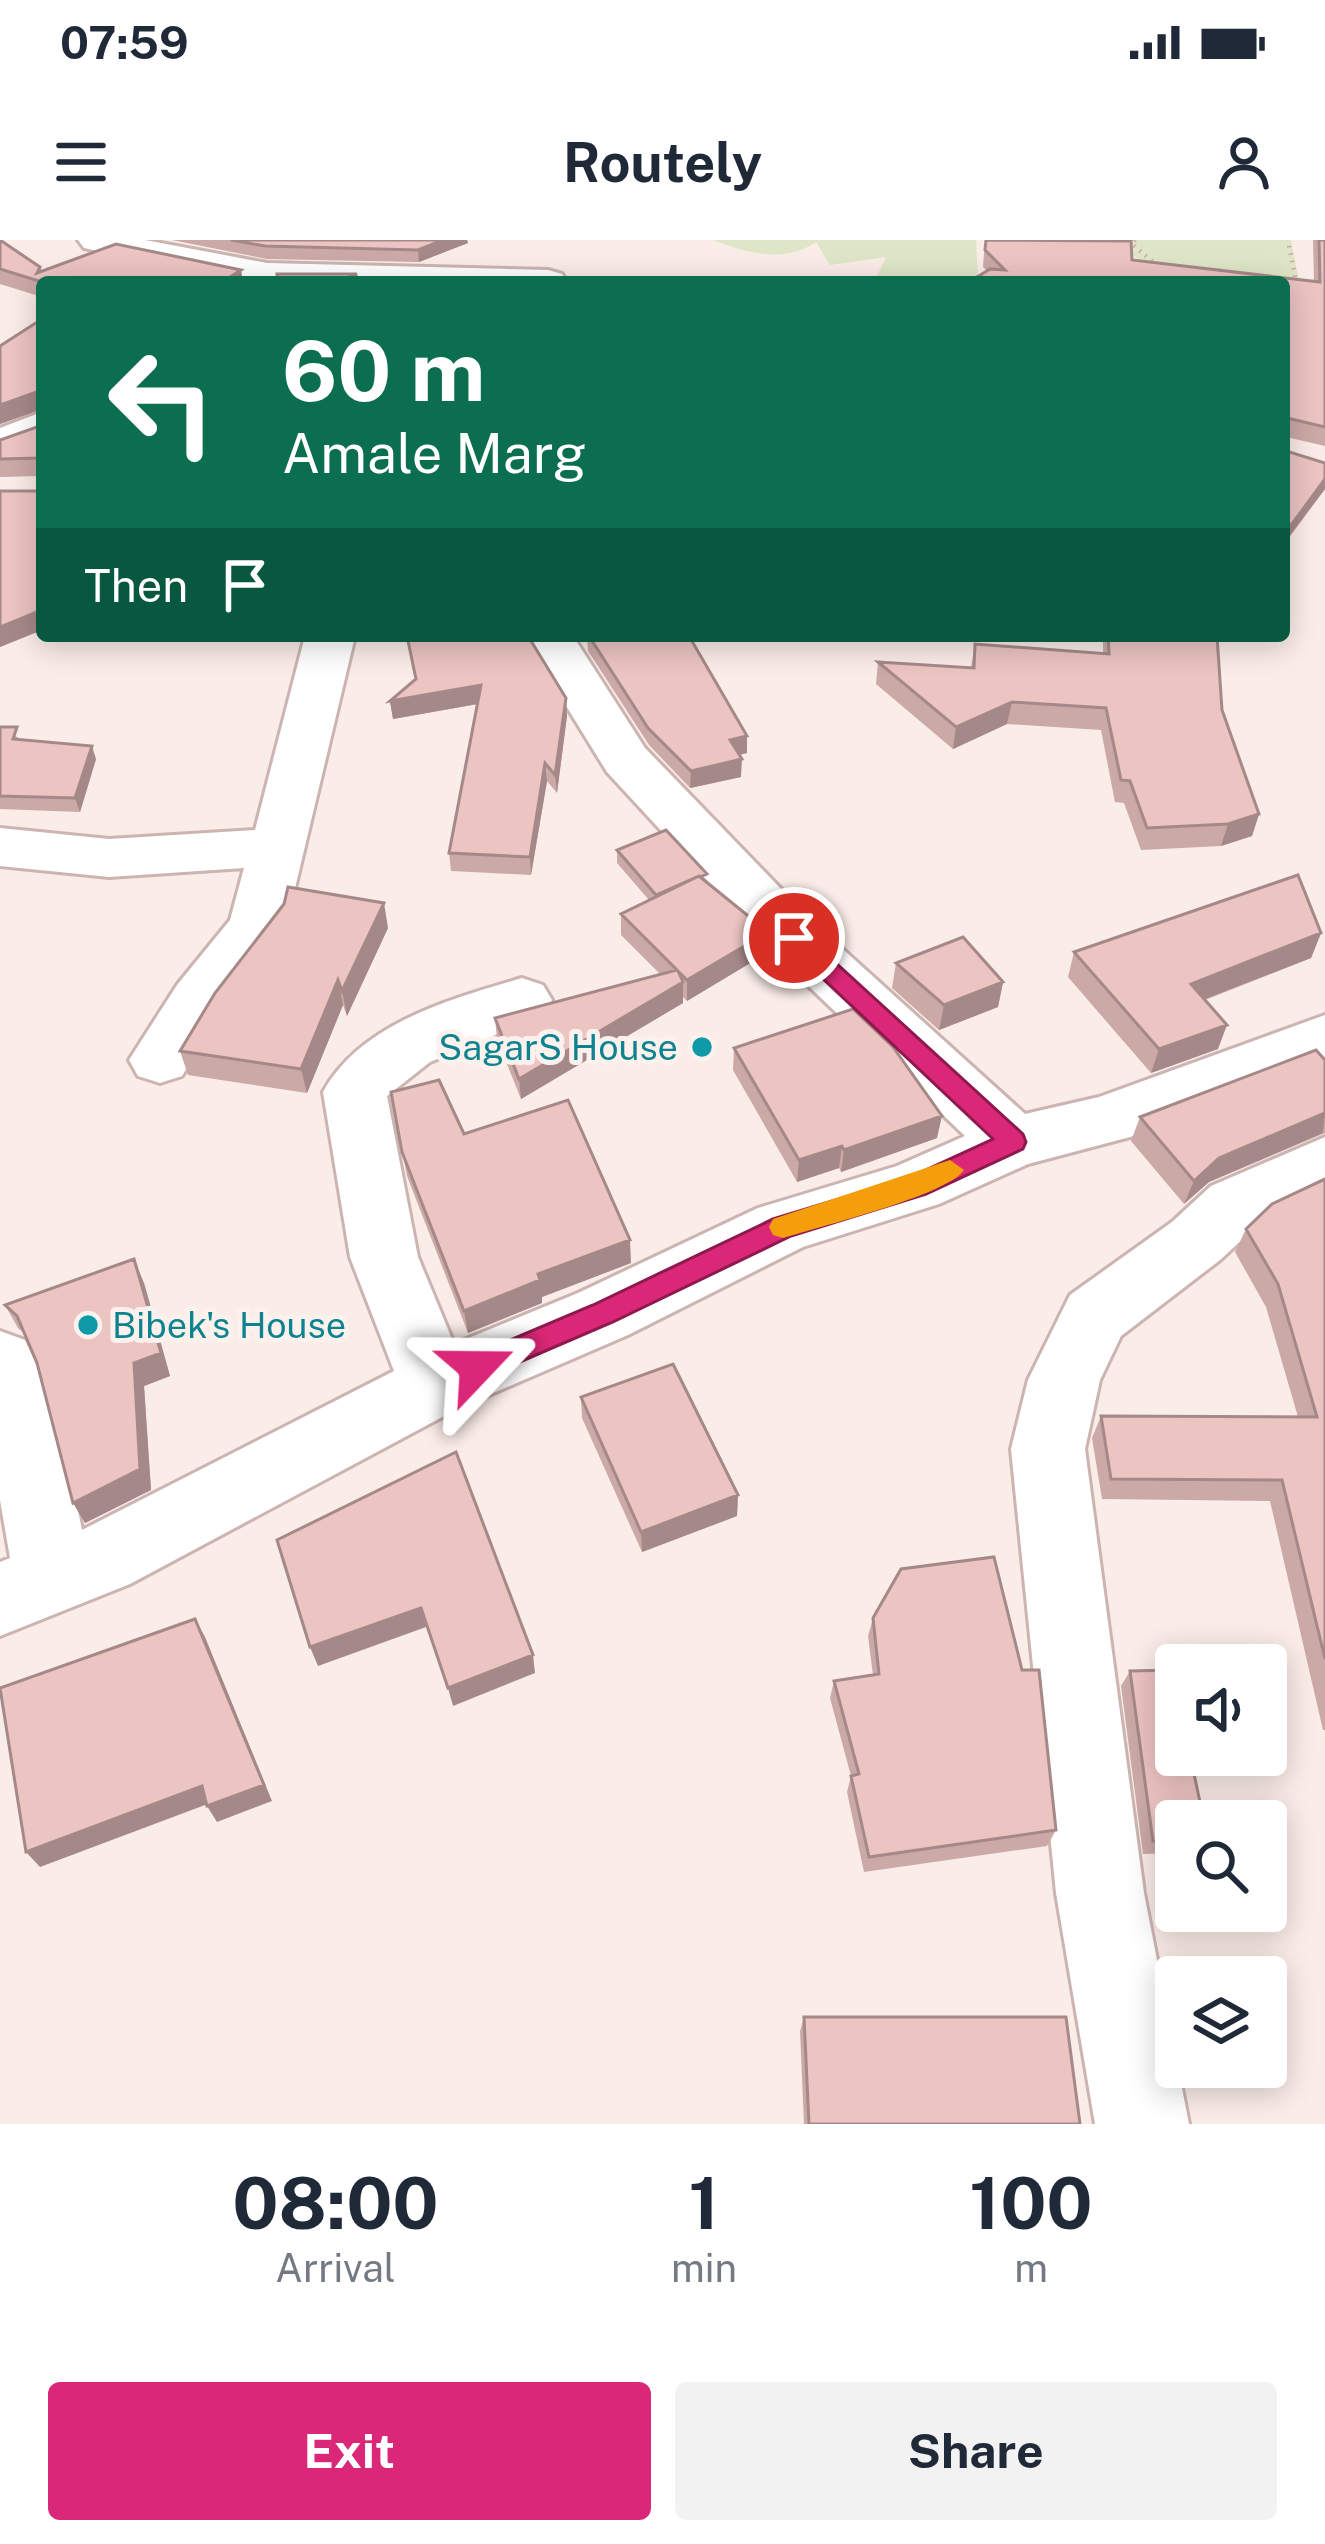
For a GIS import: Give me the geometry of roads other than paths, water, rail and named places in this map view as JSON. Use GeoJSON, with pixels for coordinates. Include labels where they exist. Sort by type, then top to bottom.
{"type":"FeatureCollection","features":[{"type":"Feature","properties":{"kind":"street"},"geometry":{"type":"LineString","coordinates":[[97,240],[194,263],[280,276]]}},
{"type":"Feature","properties":{"kind":"street"},"geometry":{"type":"LineString","coordinates":[[194,263],[238,240]]}},
{"type":"Feature","properties":{"kind":"street"},"geometry":{"type":"LineString","coordinates":[[0,444],[36,428]]}},
{"type":"Feature","properties":{"kind":"street"},"geometry":{"type":"LineString","coordinates":[[160,1060],[198,1000],[256,926],[329,642]]}},
{"type":"Feature","properties":{"kind":"street"},"geometry":{"type":"LineString","coordinates":[[552,642],[626,760],[794,938],[1013,1142]]}},
{"type":"Feature","properties":{"kind":"street"},"geometry":{"type":"LineString","coordinates":[[0,847],[109,858],[278,847]]}},
{"type":"Feature","properties":{"kind":"street"},"geometry":{"type":"LineString","coordinates":[[435,1385],[384,1258],[355,1093],[370,1070],[404,1048],[522,1000]]}},
{"type":"Feature","properties":{"kind":"street"},"geometry":{"type":"LineString","coordinates":[[0,1362],[24,1423],[26,1588],[103,1558],[435,1385],[603,1314],[782,1227],[916,1186],[1013,1142],[1108,1120],[1325,1037]]}},
{"type":"Feature","properties":{"kind":"street"},"geometry":{"type":"LineString","coordinates":[[1142,2124],[1100,1893],[1048,1449],[1064,1380],[1095,1316],[1196,1241],[1235,1205],[1325,1163]]}},
{"type":"Feature","properties":{"kind":"place","name":"SagarS House"},"geometry":{"type":"Point","coordinates":[702,1047]}},
{"type":"Feature","properties":{"kind":"place","name":"Bibek's House"},"geometry":{"type":"Point","coordinates":[88,1325]}}]}
